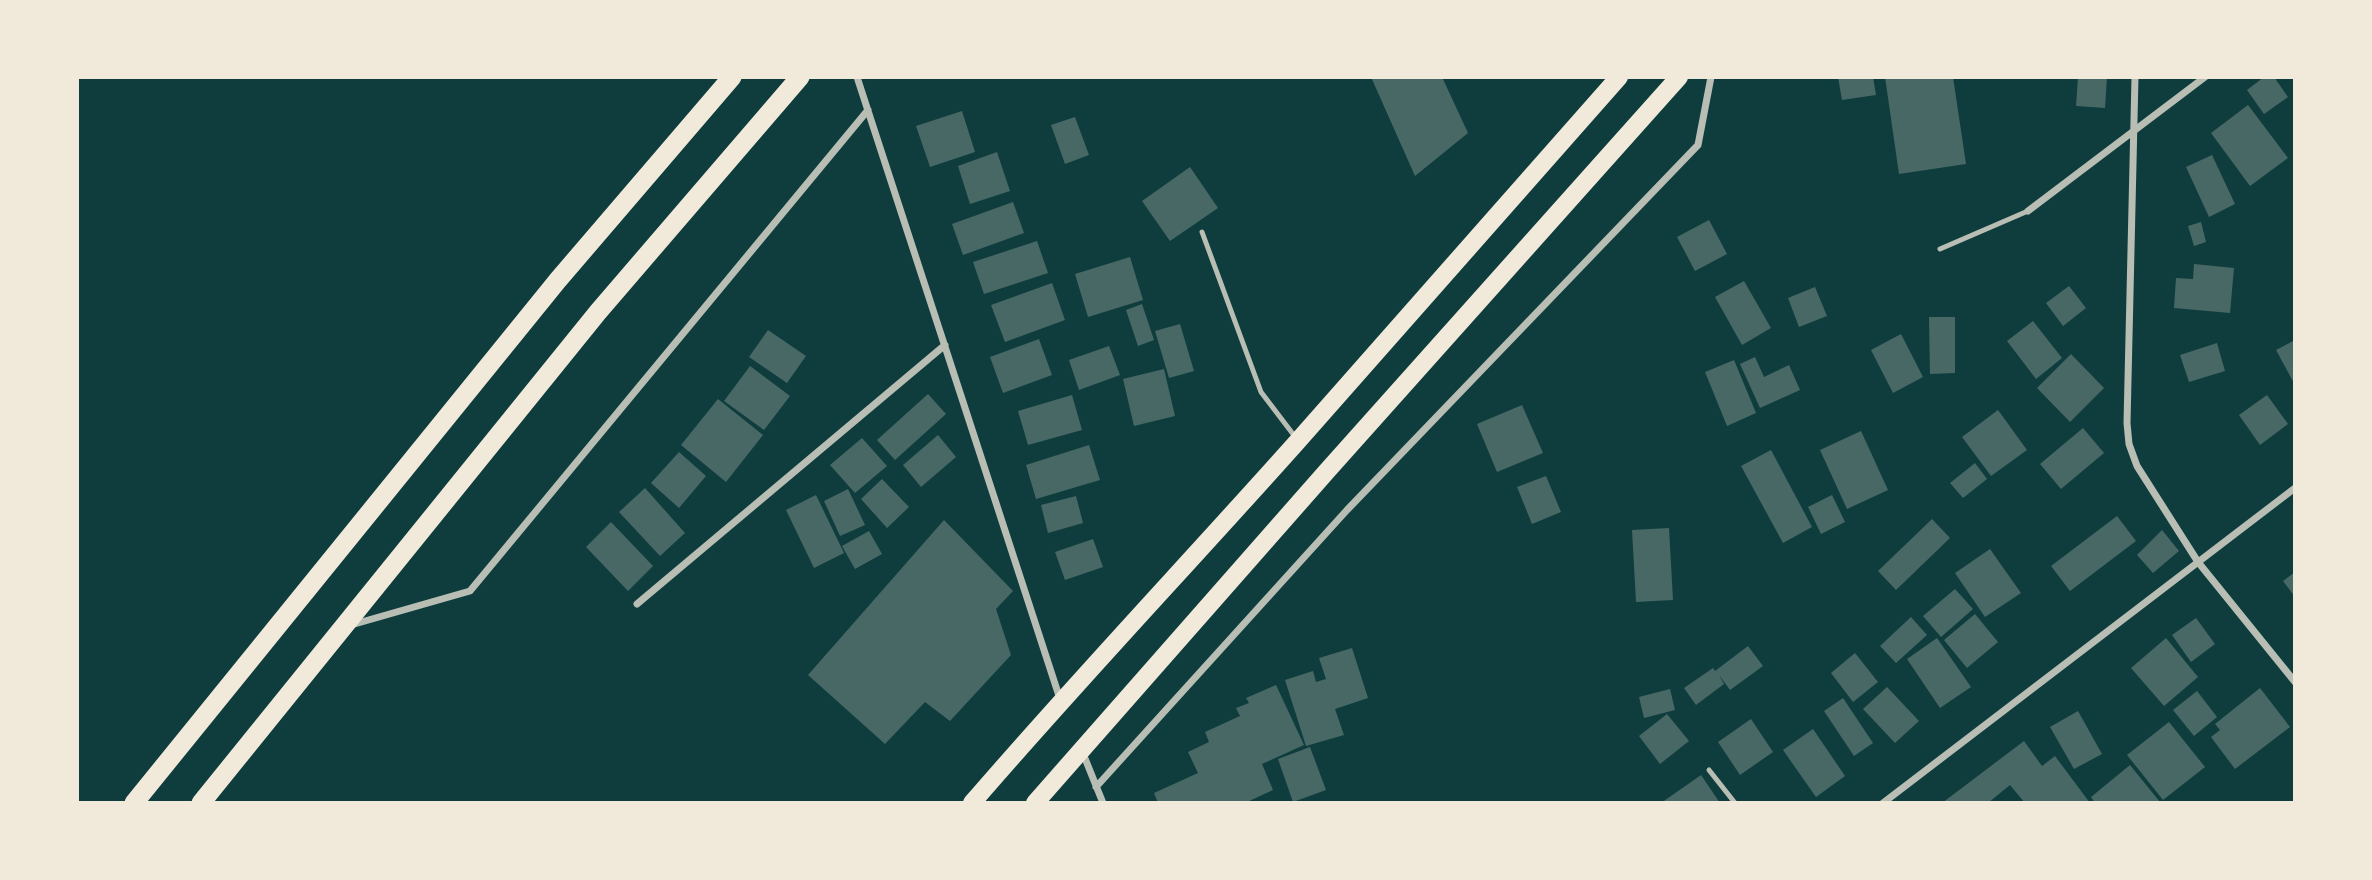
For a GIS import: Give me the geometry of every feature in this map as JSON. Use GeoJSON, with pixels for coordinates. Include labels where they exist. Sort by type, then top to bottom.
{"type":"FeatureCollection","features":[{"type":"Feature","properties":{"kind":"highway"},"geometry":{"type":"LineString","coordinates":[[134,803],[558,280],[732,77]]}},
{"type":"Feature","properties":{"kind":"highway"},"geometry":{"type":"LineString","coordinates":[[201,803],[598,312],[800,77]]}},
{"type":"Feature","properties":{"kind":"main road"},"geometry":{"type":"LineString","coordinates":[[972,803],[1061,700],[1298,441],[1619,77]]}},
{"type":"Feature","properties":{"kind":"main road"},"geometry":{"type":"LineString","coordinates":[[1035,803],[1679,77]]}},
{"type":"Feature","properties":{"kind":"street"},"geometry":{"type":"LineString","coordinates":[[857,77],[1061,700]]}},
{"type":"Feature","properties":{"kind":"street"},"geometry":{"type":"LineString","coordinates":[[1096,787],[1347,510],[1698,145],[1711,77]]}},
{"type":"Feature","properties":{"kind":"street"},"geometry":{"type":"LineString","coordinates":[[2134,77],[2127,423],[2129,444],[2137,466],[2198,562],[2295,682]]}},
{"type":"Feature","properties":{"kind":"street"},"geometry":{"type":"LineString","coordinates":[[2028,211],[2205,77]]}},
{"type":"Feature","properties":{"kind":"street"},"geometry":{"type":"LineString","coordinates":[[343,628],[470,591],[868,110]]}},
{"type":"Feature","properties":{"kind":"street"},"geometry":{"type":"LineString","coordinates":[[637,604],[945,345]]}},
{"type":"Feature","properties":{"kind":"street"},"geometry":{"type":"LineString","coordinates":[[1883,803],[2295,488]]}},
{"type":"Feature","properties":{"kind":"street"},"geometry":{"type":"LineString","coordinates":[[1082,749],[1102,803]]}},
{"type":"Feature","properties":{"kind":"lane"},"geometry":{"type":"LineString","coordinates":[[1940,249],[2028,211]]}},
{"type":"Feature","properties":{"kind":"lane"},"geometry":{"type":"LineString","coordinates":[[1202,232],[1261,393],[1298,441]]}},
{"type":"Feature","properties":{"kind":"lane"},"geometry":{"type":"LineString","coordinates":[[1709,770],[1735,803]]}},
{"type":"Feature","properties":{"kind":"building"},"geometry":{"type":"Polygon","coordinates":[[[1371,77],[1442,77],[1468,133],[1415,176],[1371,77]]]}},
{"type":"Feature","properties":{"kind":"building"},"geometry":{"type":"Polygon","coordinates":[[[1838,77],[1873,77],[1876,95],[1842,100],[1838,77]]]}},
{"type":"Feature","properties":{"kind":"building"},"geometry":{"type":"Polygon","coordinates":[[[1885,77],[1953,77],[1966,164],[1899,174],[1885,77]]]}},
{"type":"Feature","properties":{"kind":"building"},"geometry":{"type":"Polygon","coordinates":[[[2078,77],[2107,77],[2105,108],[2076,106],[2078,77]]]}},
{"type":"Feature","properties":{"kind":"building"},"geometry":{"type":"Polygon","coordinates":[[[2264,77],[2274,77],[2288,97],[2264,114],[2247,90],[2264,77]]]}},
{"type":"Feature","properties":{"kind":"building"},"geometry":{"type":"Polygon","coordinates":[[[2248,105],[2288,158],[2250,186],[2211,133],[2248,105]]]}},
{"type":"Feature","properties":{"kind":"building"},"geometry":{"type":"Polygon","coordinates":[[[962,111],[975,152],[930,167],[916,126],[962,111]]]}},
{"type":"Feature","properties":{"kind":"building"},"geometry":{"type":"Polygon","coordinates":[[[1075,117],[1089,155],[1065,164],[1051,125],[1075,117]]]}},
{"type":"Feature","properties":{"kind":"building"},"geometry":{"type":"Polygon","coordinates":[[[997,152],[1010,191],[970,204],[958,166],[997,152]]]}},
{"type":"Feature","properties":{"kind":"building"},"geometry":{"type":"Polygon","coordinates":[[[2212,155],[2235,204],[2209,217],[2186,167],[2212,155]]]}},
{"type":"Feature","properties":{"kind":"building"},"geometry":{"type":"Polygon","coordinates":[[[1190,167],[1218,208],[1170,241],[1142,201],[1190,167]]]}},
{"type":"Feature","properties":{"kind":"building"},"geometry":{"type":"Polygon","coordinates":[[[1013,202],[1024,233],[963,255],[952,224],[1013,202]]]}},
{"type":"Feature","properties":{"kind":"building"},"geometry":{"type":"Polygon","coordinates":[[[1709,220],[1727,254],[1695,271],[1677,237],[1709,220]]]}},
{"type":"Feature","properties":{"kind":"building"},"geometry":{"type":"Polygon","coordinates":[[[2201,222],[2206,242],[2194,246],[2188,226],[2201,222]]]}},
{"type":"Feature","properties":{"kind":"building"},"geometry":{"type":"Polygon","coordinates":[[[1037,241],[1048,273],[984,294],[973,262],[1037,241]]]}},
{"type":"Feature","properties":{"kind":"building"},"geometry":{"type":"Polygon","coordinates":[[[1130,257],[1143,300],[1088,317],[1075,274],[1130,257]]]}},
{"type":"Feature","properties":{"kind":"building"},"geometry":{"type":"Polygon","coordinates":[[[2194,264],[2234,268],[2230,313],[2174,308],[2176,278],[2193,279],[2194,264]]]}},
{"type":"Feature","properties":{"kind":"building"},"geometry":{"type":"Polygon","coordinates":[[[1744,281],[1771,328],[1742,345],[1715,297],[1744,281]]]}},
{"type":"Feature","properties":{"kind":"building"},"geometry":{"type":"Polygon","coordinates":[[[1052,283],[1065,320],[1005,342],[991,305],[1052,283]]]}},
{"type":"Feature","properties":{"kind":"building"},"geometry":{"type":"Polygon","coordinates":[[[2069,286],[2086,308],[2063,326],[2046,303],[2069,286]]]}},
{"type":"Feature","properties":{"kind":"building"},"geometry":{"type":"Polygon","coordinates":[[[1815,287],[1827,316],[1799,327],[1788,298],[1815,287]]]}},
{"type":"Feature","properties":{"kind":"building"},"geometry":{"type":"Polygon","coordinates":[[[1142,304],[1154,340],[1138,346],[1126,310],[1142,304]]]}},
{"type":"Feature","properties":{"kind":"building"},"geometry":{"type":"Polygon","coordinates":[[[1929,317],[1955,317],[1955,373],[1930,374],[1929,317]]]}},
{"type":"Feature","properties":{"kind":"building"},"geometry":{"type":"Polygon","coordinates":[[[2033,321],[2062,358],[2036,379],[2007,341],[2033,321]]]}},
{"type":"Feature","properties":{"kind":"building"},"geometry":{"type":"Polygon","coordinates":[[[1180,324],[1194,371],[1169,378],[1155,331],[1180,324]]]}},
{"type":"Feature","properties":{"kind":"building"},"geometry":{"type":"Polygon","coordinates":[[[768,330],[806,356],[787,383],[749,357],[768,330]]]}},
{"type":"Feature","properties":{"kind":"building"},"geometry":{"type":"Polygon","coordinates":[[[1901,334],[1923,377],[1893,393],[1871,350],[1901,334]]]}},
{"type":"Feature","properties":{"kind":"building"},"geometry":{"type":"Polygon","coordinates":[[[1039,339],[1052,375],[1003,393],[990,357],[1039,339]]]}},
{"type":"Feature","properties":{"kind":"building"},"geometry":{"type":"Polygon","coordinates":[[[2295,340],[2295,385],[2276,350],[2295,340]]]}},
{"type":"Feature","properties":{"kind":"building"},"geometry":{"type":"Polygon","coordinates":[[[2217,343],[2225,371],[2189,382],[2180,355],[2217,343]]]}},
{"type":"Feature","properties":{"kind":"building"},"geometry":{"type":"Polygon","coordinates":[[[1109,346],[1120,375],[1079,390],[1069,360],[1109,346]]]}},
{"type":"Feature","properties":{"kind":"building"},"geometry":{"type":"Polygon","coordinates":[[[2071,354],[2104,388],[2070,422],[2037,388],[2071,354]]]}},
{"type":"Feature","properties":{"kind":"building"},"geometry":{"type":"Polygon","coordinates":[[[1755,357],[1764,377],[1789,365],[1800,390],[1760,408],[1740,364],[1755,357]]]}},
{"type":"Feature","properties":{"kind":"building"},"geometry":{"type":"Polygon","coordinates":[[[1734,360],[1756,413],[1727,426],[1705,372],[1734,360]]]}},
{"type":"Feature","properties":{"kind":"building"},"geometry":{"type":"Polygon","coordinates":[[[750,366],[790,396],[764,430],[724,401],[750,366]]]}},
{"type":"Feature","properties":{"kind":"building"},"geometry":{"type":"Polygon","coordinates":[[[1164,369],[1175,416],[1134,426],[1123,379],[1164,369]]]}},
{"type":"Feature","properties":{"kind":"building"},"geometry":{"type":"Polygon","coordinates":[[[928,394],[946,414],[895,460],[877,440],[928,394]]]}},
{"type":"Feature","properties":{"kind":"building"},"geometry":{"type":"Polygon","coordinates":[[[1072,395],[1082,430],[1028,445],[1018,411],[1072,395]]]}},
{"type":"Feature","properties":{"kind":"building"},"geometry":{"type":"Polygon","coordinates":[[[2267,395],[2288,424],[2260,445],[2239,415],[2267,395]]]}},
{"type":"Feature","properties":{"kind":"building"},"geometry":{"type":"Polygon","coordinates":[[[718,399],[763,435],[726,482],[681,445],[718,399]]]}},
{"type":"Feature","properties":{"kind":"building"},"geometry":{"type":"Polygon","coordinates":[[[1522,405],[1543,453],[1497,472],[1477,424],[1522,405]]]}},
{"type":"Feature","properties":{"kind":"building"},"geometry":{"type":"Polygon","coordinates":[[[1998,410],[2027,450],[1991,476],[1962,437],[1998,410]]]}},
{"type":"Feature","properties":{"kind":"building"},"geometry":{"type":"Polygon","coordinates":[[[2083,428],[2104,453],[2061,489],[2040,464],[2083,428]]]}},
{"type":"Feature","properties":{"kind":"building"},"geometry":{"type":"Polygon","coordinates":[[[1861,431],[1888,490],[1847,509],[1820,450],[1861,431]]]}},
{"type":"Feature","properties":{"kind":"building"},"geometry":{"type":"Polygon","coordinates":[[[938,435],[956,457],[921,487],[903,465],[938,435]]]}},
{"type":"Feature","properties":{"kind":"building"},"geometry":{"type":"Polygon","coordinates":[[[862,438],[887,466],[855,493],[830,465],[862,438]]]}},
{"type":"Feature","properties":{"kind":"building"},"geometry":{"type":"Polygon","coordinates":[[[1089,445],[1100,480],[1036,499],[1026,465],[1089,445]]]}},
{"type":"Feature","properties":{"kind":"building"},"geometry":{"type":"Polygon","coordinates":[[[1771,450],[1812,527],[1783,543],[1741,466],[1771,450]]]}},
{"type":"Feature","properties":{"kind":"building"},"geometry":{"type":"Polygon","coordinates":[[[679,452],[706,476],[679,508],[651,483],[679,452]]]}},
{"type":"Feature","properties":{"kind":"building"},"geometry":{"type":"Polygon","coordinates":[[[1975,463],[1987,479],[1963,498],[1950,483],[1975,463]]]}},
{"type":"Feature","properties":{"kind":"building"},"geometry":{"type":"Polygon","coordinates":[[[1546,476],[1561,512],[1532,524],[1517,487],[1546,476]]]}},
{"type":"Feature","properties":{"kind":"building"},"geometry":{"type":"Polygon","coordinates":[[[882,479],[909,507],[887,528],[861,499],[882,479]]]}},
{"type":"Feature","properties":{"kind":"building"},"geometry":{"type":"Polygon","coordinates":[[[645,488],[685,533],[660,556],[619,512],[645,488]]]}},
{"type":"Feature","properties":{"kind":"building"},"geometry":{"type":"Polygon","coordinates":[[[848,489],[865,525],[840,536],[824,501],[848,489]]]}},
{"type":"Feature","properties":{"kind":"building"},"geometry":{"type":"Polygon","coordinates":[[[816,495],[844,553],[814,568],[786,510],[816,495]]]}},
{"type":"Feature","properties":{"kind":"building"},"geometry":{"type":"Polygon","coordinates":[[[1832,495],[1845,522],[1821,534],[1808,507],[1832,495]]]}},
{"type":"Feature","properties":{"kind":"building"},"geometry":{"type":"Polygon","coordinates":[[[1076,496],[1083,523],[1048,533],[1041,505],[1076,496]]]}},
{"type":"Feature","properties":{"kind":"building"},"geometry":{"type":"Polygon","coordinates":[[[2117,516],[2136,541],[2070,591],[2051,566],[2117,516]]]}},
{"type":"Feature","properties":{"kind":"building"},"geometry":{"type":"Polygon","coordinates":[[[1932,519],[1950,538],[1896,590],[1878,571],[1932,519]]]}},
{"type":"Feature","properties":{"kind":"building"},"geometry":{"type":"Polygon","coordinates":[[[944,520],[1013,591],[996,609],[1011,655],[950,721],[925,702],[885,744],[808,675],[944,520]]]}},
{"type":"Feature","properties":{"kind":"building"},"geometry":{"type":"Polygon","coordinates":[[[611,522],[653,566],[628,591],[586,547],[611,522]]]}},
{"type":"Feature","properties":{"kind":"building"},"geometry":{"type":"Polygon","coordinates":[[[1669,528],[1673,600],[1636,602],[1632,530],[1669,528]]]}},
{"type":"Feature","properties":{"kind":"building"},"geometry":{"type":"Polygon","coordinates":[[[2162,530],[2179,551],[2153,573],[2137,555],[2162,530]]]}},
{"type":"Feature","properties":{"kind":"building"},"geometry":{"type":"Polygon","coordinates":[[[869,531],[882,554],[855,569],[842,546],[869,531]]]}},
{"type":"Feature","properties":{"kind":"building"},"geometry":{"type":"Polygon","coordinates":[[[1093,539],[1103,567],[1065,580],[1055,552],[1093,539]]]}},
{"type":"Feature","properties":{"kind":"building"},"geometry":{"type":"Polygon","coordinates":[[[1990,549],[2021,593],[1985,617],[1955,573],[1990,549]]]}},
{"type":"Feature","properties":{"kind":"building"},"geometry":{"type":"Polygon","coordinates":[[[2295,572],[2295,597],[2283,581],[2295,572]]]}},
{"type":"Feature","properties":{"kind":"building"},"geometry":{"type":"Polygon","coordinates":[[[1955,589],[1973,609],[1941,637],[1923,616],[1955,589]]]}},
{"type":"Feature","properties":{"kind":"building"},"geometry":{"type":"Polygon","coordinates":[[[1975,614],[1998,642],[1967,668],[1944,640],[1975,614]]]}},
{"type":"Feature","properties":{"kind":"building"},"geometry":{"type":"Polygon","coordinates":[[[1911,617],[1927,635],[1896,663],[1880,646],[1911,617]]]}},
{"type":"Feature","properties":{"kind":"building"},"geometry":{"type":"Polygon","coordinates":[[[2196,618],[2215,644],[2191,662],[2172,635],[2196,618]]]}},
{"type":"Feature","properties":{"kind":"building"},"geometry":{"type":"Polygon","coordinates":[[[1937,638],[1971,687],[1940,708],[1907,659],[1937,638]]]}},
{"type":"Feature","properties":{"kind":"building"},"geometry":{"type":"Polygon","coordinates":[[[2166,638],[2198,677],[2164,706],[2131,668],[2166,638]]]}},
{"type":"Feature","properties":{"kind":"building"},"geometry":{"type":"Polygon","coordinates":[[[1748,646],[1763,666],[1730,690],[1719,675],[1724,684],[1696,705],[1684,688],[1713,668],[1715,671],[1748,646]]]}},
{"type":"Feature","properties":{"kind":"building"},"geometry":{"type":"Polygon","coordinates":[[[1352,648],[1368,698],[1335,709],[1344,735],[1306,746],[1285,680],[1313,671],[1316,682],[1326,679],[1319,658],[1352,648]]]}},
{"type":"Feature","properties":{"kind":"building"},"geometry":{"type":"Polygon","coordinates":[[[1855,653],[1878,682],[1853,702],[1831,673],[1855,653]]]}},
{"type":"Feature","properties":{"kind":"building"},"geometry":{"type":"Polygon","coordinates":[[[1276,685],[1304,745],[1262,764],[1273,790],[1245,803],[1158,803],[1154,793],[1198,773],[1188,752],[1209,742],[1205,732],[1240,716],[1236,708],[1249,703],[1246,698],[1276,685]]]}},
{"type":"Feature","properties":{"kind":"building"},"geometry":{"type":"Polygon","coordinates":[[[1887,687],[1919,721],[1895,743],[1863,709],[1887,687]]]}},
{"type":"Feature","properties":{"kind":"building"},"geometry":{"type":"Polygon","coordinates":[[[2260,688],[2290,727],[2235,769],[2211,737],[2220,730],[2215,724],[2260,688]]]}},
{"type":"Feature","properties":{"kind":"building"},"geometry":{"type":"Polygon","coordinates":[[[1670,689],[1675,710],[1644,718],[1639,697],[1670,689]]]}},
{"type":"Feature","properties":{"kind":"building"},"geometry":{"type":"Polygon","coordinates":[[[2197,691],[2217,717],[2194,736],[2173,710],[2197,691]]]}},
{"type":"Feature","properties":{"kind":"building"},"geometry":{"type":"Polygon","coordinates":[[[1843,698],[1873,743],[1854,756],[1824,711],[1843,698]]]}},
{"type":"Feature","properties":{"kind":"building"},"geometry":{"type":"Polygon","coordinates":[[[2078,711],[2102,754],[2074,769],[2050,727],[2078,711]]]}},
{"type":"Feature","properties":{"kind":"building"},"geometry":{"type":"Polygon","coordinates":[[[1667,714],[1689,741],[1660,764],[1639,736],[1667,714]]]}},
{"type":"Feature","properties":{"kind":"building"},"geometry":{"type":"Polygon","coordinates":[[[1751,719],[1773,752],[1740,775],[1718,742],[1751,719]]]}},
{"type":"Feature","properties":{"kind":"building"},"geometry":{"type":"Polygon","coordinates":[[[2169,722],[2205,767],[2163,800],[2127,755],[2169,722]]]}},
{"type":"Feature","properties":{"kind":"building"},"geometry":{"type":"Polygon","coordinates":[[[1813,729],[1845,776],[1816,797],[1783,750],[1813,729]]]}},
{"type":"Feature","properties":{"kind":"building"},"geometry":{"type":"Polygon","coordinates":[[[2024,741],[2042,766],[2055,756],[2090,803],[2025,803],[2010,785],[1988,803],[1942,803],[2024,741]]]}},
{"type":"Feature","properties":{"kind":"building"},"geometry":{"type":"Polygon","coordinates":[[[1310,747],[1326,790],[1293,802],[1278,759],[1310,747]]]}},
{"type":"Feature","properties":{"kind":"building"},"geometry":{"type":"Polygon","coordinates":[[[2130,765],[2160,802],[2095,803],[2091,797],[2130,765]]]}},
{"type":"Feature","properties":{"kind":"building"},"geometry":{"type":"Polygon","coordinates":[[[1701,775],[1720,803],[1661,803],[1701,775]]]}}]}
